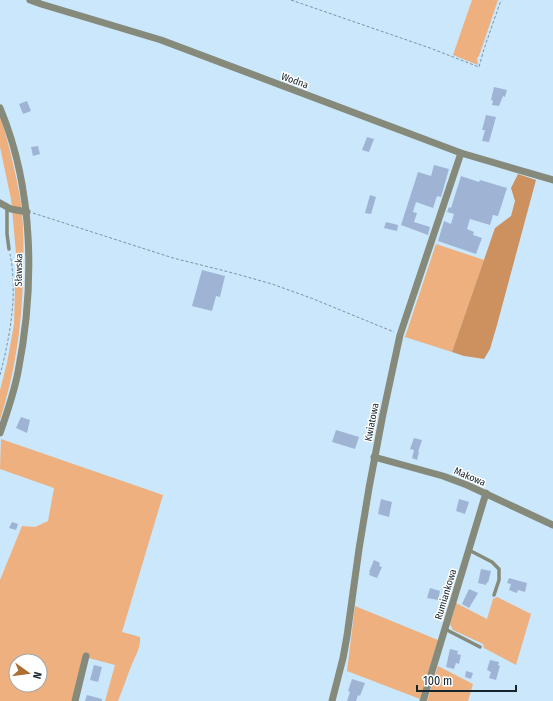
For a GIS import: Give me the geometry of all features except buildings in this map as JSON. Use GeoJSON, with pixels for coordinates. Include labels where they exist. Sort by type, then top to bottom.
{"type":"FeatureCollection","features":[{"type":"Feature","properties":{"kind":"street","name":"Wodna"},"geometry":{"type":"LineString","coordinates":[[30,0],[161,40],[461,153],[553,180]]}},
{"type":"Feature","properties":{"kind":"street","name":"Sławska"},"geometry":{"type":"LineString","coordinates":[[0,108],[16,155],[27,212],[29,238],[25,325],[18,373],[0,433]]}},
{"type":"Feature","properties":{"kind":"street","name":"Kwiatowa"},"geometry":{"type":"LineString","coordinates":[[332,701],[339,678],[347,636],[374,457],[400,335],[461,153]]}},
{"type":"Feature","properties":{"kind":"street"},"geometry":{"type":"LineString","coordinates":[[3,205],[27,212]]}},
{"type":"Feature","properties":{"kind":"street","name":"Makowa"},"geometry":{"type":"LineString","coordinates":[[374,457],[443,476],[467,485],[553,525]]}},
{"type":"Feature","properties":{"kind":"street","name":"Rumiankowa"},"geometry":{"type":"LineString","coordinates":[[423,701],[486,494]]}},
{"type":"Feature","properties":{"kind":"street"},"geometry":{"type":"LineString","coordinates":[[75,701],[86,656]]}},
{"type":"Feature","properties":{"kind":"lane"},"geometry":{"type":"LineString","coordinates":[[3,205],[9,249]]}},
{"type":"Feature","properties":{"kind":"lane"},"geometry":{"type":"LineString","coordinates":[[469,550],[492,562],[499,569],[499,580],[494,595]]}},
{"type":"Feature","properties":{"kind":"lane"},"geometry":{"type":"LineString","coordinates":[[445,629],[480,647]]}},
{"type":"Feature","properties":{"kind":"path"},"geometry":{"type":"LineString","coordinates":[[291,0],[430,48],[479,67],[501,0]]}},
{"type":"Feature","properties":{"kind":"path"},"geometry":{"type":"LineString","coordinates":[[27,212],[173,258],[272,284],[311,298],[400,335]]}},
{"type":"Feature","properties":{"kind":"path"},"geometry":{"type":"LineString","coordinates":[[0,375],[9,336],[11,311],[13,280],[9,249]]}},
{"type":"Feature","properties":{"kind":"shaded area"},"geometry":{"type":"Polygon","coordinates":[[[472,0],[498,0],[477,58],[478,65],[453,55],[472,0]]]}},
{"type":"Feature","properties":{"kind":"shaded area"},"geometry":{"type":"Polygon","coordinates":[[[0,114],[20,197],[24,246],[21,313],[17,349],[10,385],[0,420],[0,390],[7,363],[14,324],[16,253],[11,199],[0,147],[0,114]]]}},
{"type":"Feature","properties":{"kind":"shaded area"},"geometry":{"type":"Polygon","coordinates":[[[518,174],[536,180],[490,349],[484,359],[464,356],[452,352],[495,228],[511,216],[515,201],[511,188],[518,174]]]}},
{"type":"Feature","properties":{"kind":"shaded area"},"geometry":{"type":"Polygon","coordinates":[[[436,244],[484,260],[452,352],[405,337],[436,244]]]}},
{"type":"Feature","properties":{"kind":"shaded area"},"geometry":{"type":"Polygon","coordinates":[[[1,439],[163,495],[122,632],[140,637],[140,644],[118,701],[105,701],[115,665],[85,657],[73,701],[0,701],[0,580],[22,526],[35,527],[48,521],[54,488],[0,469],[1,439]]]}},
{"type":"Feature","properties":{"kind":"shaded area"},"geometry":{"type":"Polygon","coordinates":[[[497,597],[531,614],[516,665],[484,648],[483,644],[453,630],[450,624],[456,603],[487,619],[493,599],[497,597]]]}},
{"type":"Feature","properties":{"kind":"shaded area"},"geometry":{"type":"Polygon","coordinates":[[[355,606],[438,640],[420,699],[347,671],[355,606]]]}},
{"type":"Feature","properties":{"kind":"shaded area"},"geometry":{"type":"Polygon","coordinates":[[[438,666],[473,684],[468,701],[427,701],[438,666]]]}}]}
